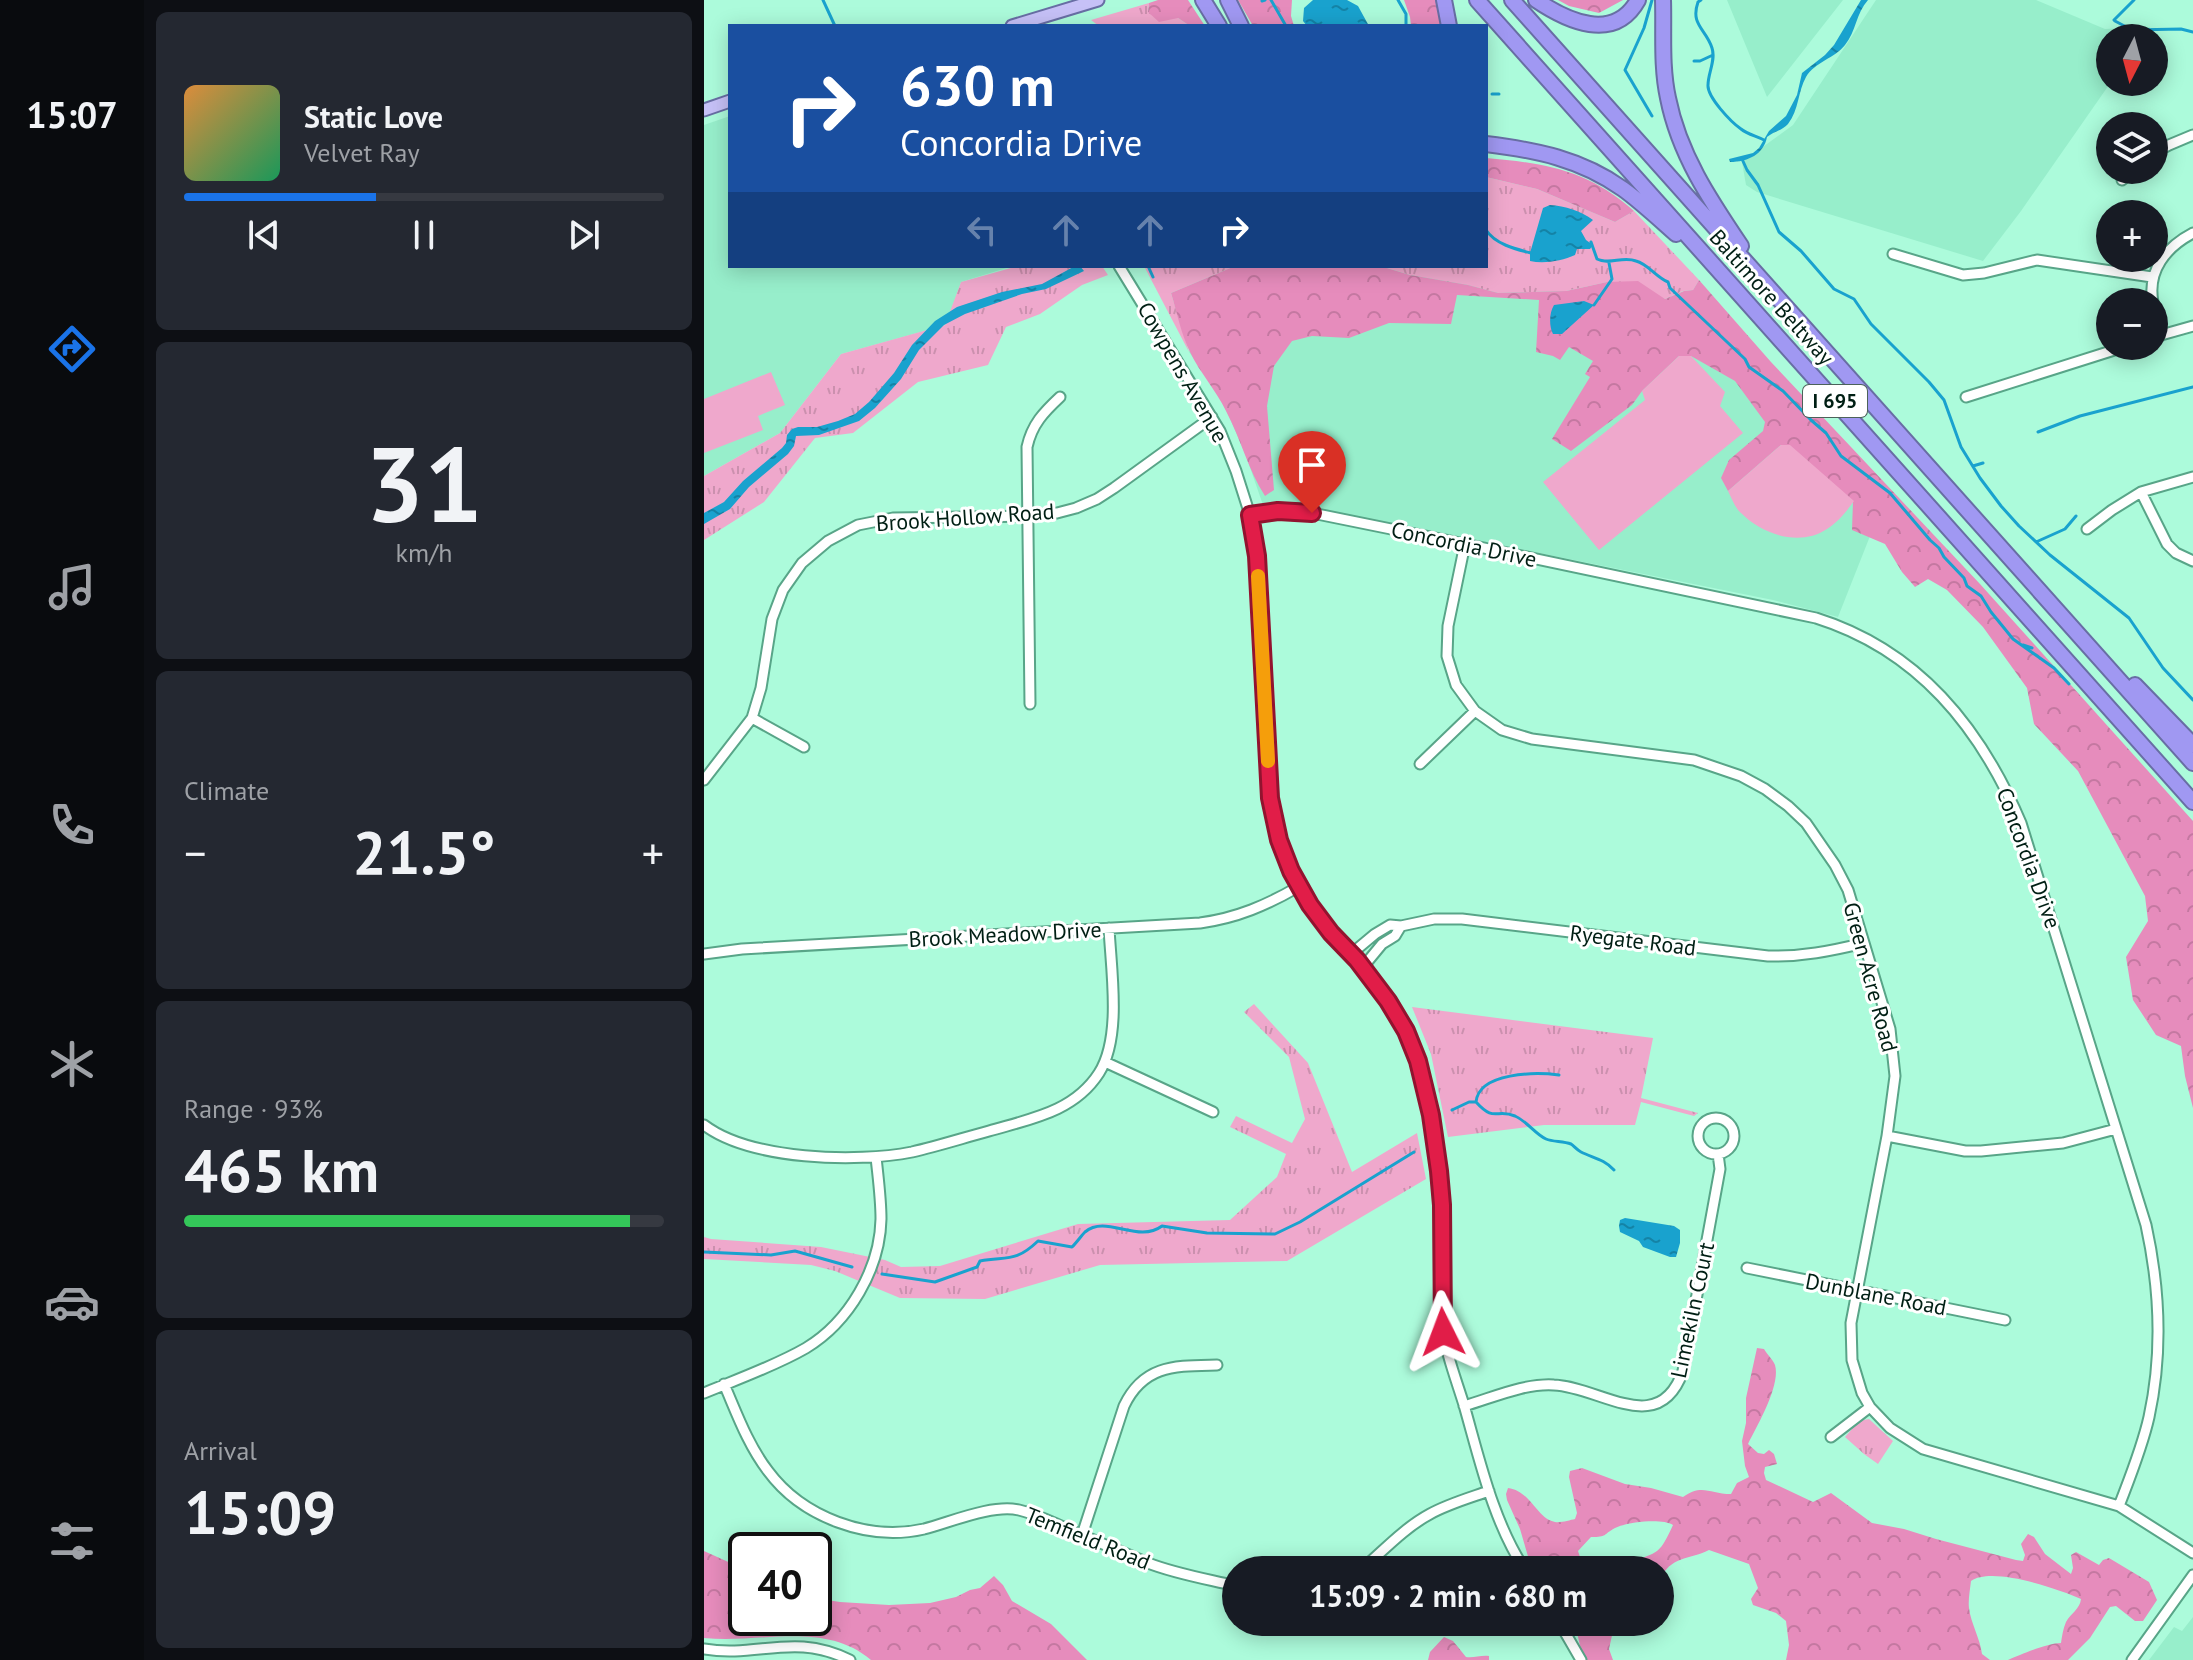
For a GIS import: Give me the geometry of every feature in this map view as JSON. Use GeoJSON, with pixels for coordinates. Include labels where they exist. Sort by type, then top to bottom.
{"type":"FeatureCollection","features":[{"type":"Feature","properties":{"kind":"highway"},"geometry":{"type":"LineString","coordinates":[[1203,0],[1218,24]]}},
{"type":"Feature","properties":{"kind":"highway"},"geometry":{"type":"LineString","coordinates":[[1228,0],[1240,24]]}},
{"type":"Feature","properties":{"kind":"highway"},"geometry":{"type":"LineString","coordinates":[[1444,0],[1449,24]]}},
{"type":"Feature","properties":{"kind":"highway","name":"Baltimore Beltway"},"geometry":{"type":"LineString","coordinates":[[1477,0],[2193,802]]}},
{"type":"Feature","properties":{"kind":"highway","name":"Baltimore Beltway"},"geometry":{"type":"LineString","coordinates":[[1512,0],[2193,763]]}},
{"type":"Feature","properties":{"kind":"highway"},"geometry":{"type":"LineString","coordinates":[[1536,0],[1573,21],[1592,25],[1611,23],[1621,18],[1638,0]]}},
{"type":"Feature","properties":{"kind":"highway"},"geometry":{"type":"LineString","coordinates":[[1663,0],[1665,75],[1680,139],[1708,196],[1775,296]]}},
{"type":"Feature","properties":{"kind":"highway"},"geometry":{"type":"LineString","coordinates":[[1488,144],[1542,152],[1594,172],[1624,189],[1718,269]]}},
{"type":"Feature","properties":{"kind":"highway"},"geometry":{"type":"LineString","coordinates":[[2030,581],[2193,745]]}},
{"type":"Feature","properties":{"kind":"main road"},"geometry":{"type":"LineString","coordinates":[[1022,24],[1098,0]]}},
{"type":"Feature","properties":{"kind":"main road"},"geometry":{"type":"LineString","coordinates":[[704,110],[728,102]]}},
{"type":"Feature","properties":{"kind":"street"},"geometry":{"type":"LineString","coordinates":[[2168,146],[2193,135]]}},
{"type":"Feature","properties":{"kind":"street"},"geometry":{"type":"LineString","coordinates":[[2152,288],[2152,277],[2158,265],[2174,246],[2193,233]]}},
{"type":"Feature","properties":{"kind":"street"},"geometry":{"type":"LineString","coordinates":[[1893,254],[1963,275],[2037,260],[2152,277]]}},
{"type":"Feature","properties":{"kind":"street","name":"Cowpens Avenue"},"geometry":{"type":"LineString","coordinates":[[1120,268],[1212,417],[1228,449],[1250,515],[1257,556],[1270,798],[1279,840],[1298,887],[1319,919],[1363,967],[1388,1001],[1415,1053],[1424,1085],[1439,1171],[1442,1322],[1446,1346],[1489,1491],[1504,1532],[1517,1556]]}},
{"type":"Feature","properties":{"kind":"street"},"geometry":{"type":"LineString","coordinates":[[2168,333],[2193,326]]}},
{"type":"Feature","properties":{"kind":"street"},"geometry":{"type":"LineString","coordinates":[[1966,397],[2096,356]]}},
{"type":"Feature","properties":{"kind":"street"},"geometry":{"type":"LineString","coordinates":[[1030,704],[1026,461],[1029,435],[1043,412],[1060,397]]}},
{"type":"Feature","properties":{"kind":"street","name":"Brook Hollow Road"},"geometry":{"type":"LineString","coordinates":[[704,780],[752,718],[777,604],[790,577],[828,541],[858,525],[893,518],[1027,516],[1076,508],[1097,499],[1212,417]]}},
{"type":"Feature","properties":{"kind":"street"},"geometry":{"type":"LineString","coordinates":[[2087,529],[2141,492],[2193,477]]}},
{"type":"Feature","properties":{"kind":"street"},"geometry":{"type":"LineString","coordinates":[[2141,492],[2167,544],[2176,553],[2193,561]]}},
{"type":"Feature","properties":{"kind":"street","name":"Concordia Drive"},"geometry":{"type":"LineString","coordinates":[[1250,515],[1278,511],[1312,513],[1816,618],[1857,633],[1888,651],[1938,693],[1972,733],[2007,791],[2031,852],[2151,1247],[2158,1294],[2156,1373],[2149,1418],[2119,1506]]}},
{"type":"Feature","properties":{"kind":"street","name":"Green Acre Road"},"geometry":{"type":"LineString","coordinates":[[1465,544],[1448,626],[1447,656],[1456,685],[1475,711],[1490,723],[1515,735],[1694,760],[1741,776],[1765,789],[1806,823],[1822,844],[1848,890],[1890,1029],[1894,1052],[1895,1076],[1887,1136],[1851,1323],[1852,1360],[1862,1393],[1870,1407],[1890,1428],[1923,1449],[2119,1506],[2193,1553]]}},
{"type":"Feature","properties":{"kind":"street"},"geometry":{"type":"LineString","coordinates":[[1420,764],[1475,711]]}},
{"type":"Feature","properties":{"kind":"street"},"geometry":{"type":"LineString","coordinates":[[752,718],[804,747]]}},
{"type":"Feature","properties":{"kind":"street","name":"Brook Meadow Drive"},"geometry":{"type":"LineString","coordinates":[[704,954],[757,948],[1221,920],[1264,906],[1298,887]]}},
{"type":"Feature","properties":{"kind":"street","name":"Ryegate Road"},"geometry":{"type":"LineString","coordinates":[[1351,954],[1390,925],[1401,926],[1434,919],[1462,919],[1768,956],[1821,953],[1864,943]]}},
{"type":"Feature","properties":{"kind":"street"},"geometry":{"type":"LineString","coordinates":[[1363,967],[1401,926]]}},
{"type":"Feature","properties":{"kind":"street"},"geometry":{"type":"LineString","coordinates":[[704,1125],[725,1137],[763,1149],[818,1157],[876,1157],[911,1152],[1046,1115],[1078,1097],[1105,1062],[1112,1029],[1109,928]]}},
{"type":"Feature","properties":{"kind":"street"},"geometry":{"type":"LineString","coordinates":[[1105,1062],[1213,1112]]}},
{"type":"Feature","properties":{"kind":"street","name":"Limekiln Court"},"geometry":{"type":"LineString","coordinates":[[1714,1117],[1730,1125],[1734,1136],[1729,1148],[1718,1154],[1703,1148],[1698,1138],[1703,1122],[1714,1117]]}},
{"type":"Feature","properties":{"kind":"street"},"geometry":{"type":"LineString","coordinates":[[1887,1136],[1965,1151],[1981,1151],[2063,1143],[2116,1129]]}},
{"type":"Feature","properties":{"kind":"street","name":"Limekiln Court"},"geometry":{"type":"LineString","coordinates":[[1464,1406],[1543,1385],[1572,1388],[1629,1406],[1657,1404],[1668,1396],[1678,1385],[1686,1357],[1720,1169],[1718,1154]]}},
{"type":"Feature","properties":{"kind":"street"},"geometry":{"type":"LineString","coordinates":[[704,1393],[808,1347],[852,1304],[868,1274],[879,1236],[881,1201],[876,1157]]}},
{"type":"Feature","properties":{"kind":"street","name":"Dunblane Road"},"geometry":{"type":"LineString","coordinates":[[1747,1268],[2005,1320]]}},
{"type":"Feature","properties":{"kind":"street"},"geometry":{"type":"LineString","coordinates":[[1082,1535],[1130,1392],[1156,1372],[1184,1365],[1217,1365]]}},
{"type":"Feature","properties":{"kind":"street","name":"Temfield Road"},"geometry":{"type":"LineString","coordinates":[[724,1384],[748,1439],[770,1474],[798,1500],[828,1518],[858,1529],[904,1531],[1011,1508],[1039,1516],[1154,1565],[1222,1583]]}},
{"type":"Feature","properties":{"kind":"street"},"geometry":{"type":"LineString","coordinates":[[1831,1437],[1870,1407]]}},
{"type":"Feature","properties":{"kind":"street"},"geometry":{"type":"LineString","coordinates":[[1377,1556],[1428,1515],[1489,1491]]}},
{"type":"Feature","properties":{"kind":"street"},"geometry":{"type":"LineString","coordinates":[[2132,1660],[2193,1575]]}},
{"type":"Feature","properties":{"kind":"street"},"geometry":{"type":"LineString","coordinates":[[1567,1636],[1581,1660]]}},
{"type":"Feature","properties":{"kind":"street"},"geometry":{"type":"LineString","coordinates":[[704,1649],[718,1651],[806,1646],[827,1650],[850,1660]]}},
{"type":"Feature","properties":{"kind":"shaded area"},"geometry":{"type":"Polygon","coordinates":[[[1727,0],[1843,0],[1767,97],[1727,0]]]}},
{"type":"Feature","properties":{"kind":"shaded area"},"geometry":{"type":"Polygon","coordinates":[[[1876,0],[2036,0],[2096,25],[2096,96],[2101,96],[1983,261],[1757,192],[1746,185],[1742,162],[1793,125],[1876,0]]]}},
{"type":"Feature","properties":{"kind":"shaded area"},"geometry":{"type":"Polygon","coordinates":[[[728,117],[728,268],[1006,268],[961,282],[946,325],[841,354],[780,433],[704,476],[704,125],[728,117]]]}},
{"type":"Feature","properties":{"kind":"shaded area"},"geometry":{"type":"Polygon","coordinates":[[[1234,268],[1387,268],[1410,275],[1566,291],[1781,400],[1874,526],[1838,617],[1773,600],[1306,506],[1263,505],[1227,412],[1189,352],[1234,268]]]}},
{"type":"Feature","properties":{"kind":"shaded area"},"geometry":{"type":"Polygon","coordinates":[[[2193,1617],[2193,1660],[2149,1660],[2174,1627],[2182,1631],[2193,1617]]]}},
{"type":"Feature","properties":{"kind":"green space"},"geometry":{"type":"Polygon","coordinates":[[[1188,0],[1204,24],[1187,24],[1178,18],[1159,22],[1148,12],[1149,3],[1188,0]]]}},
{"type":"Feature","properties":{"kind":"green space"},"geometry":{"type":"Polygon","coordinates":[[[1238,0],[1292,0],[1293,24],[1252,24],[1238,0]]]}},
{"type":"Feature","properties":{"kind":"green space"},"geometry":{"type":"Polygon","coordinates":[[[1404,0],[1436,0],[1441,24],[1411,24],[1404,0]]]}},
{"type":"Feature","properties":{"kind":"green space"},"geometry":{"type":"Polygon","coordinates":[[[1558,0],[1623,0],[1599,13],[1558,0]]]}},
{"type":"Feature","properties":{"kind":"green space"},"geometry":{"type":"Polygon","coordinates":[[[1149,3],[1148,12],[1178,18],[1187,24],[1096,24],[1091,20],[1149,3]]]}},
{"type":"Feature","properties":{"kind":"green space"},"geometry":{"type":"Polygon","coordinates":[[[1488,158],[1565,171],[1600,186],[1634,211],[1615,222],[1537,189],[1488,177],[1488,158]]]}},
{"type":"Feature","properties":{"kind":"green space"},"geometry":{"type":"Polygon","coordinates":[[[1488,177],[1537,189],[1615,222],[1634,211],[1699,280],[1693,290],[1665,299],[1607,282],[1566,291],[1498,293],[1387,268],[1488,268],[1488,177]]]}},
{"type":"Feature","properties":{"kind":"green space"},"geometry":{"type":"Polygon","coordinates":[[[1011,268],[1103,268],[1108,275],[1082,285],[1040,314],[1006,327],[988,365],[918,382],[853,433],[815,438],[764,502],[704,540],[704,476],[780,433],[841,354],[945,325],[961,282],[1011,268]]]}},
{"type":"Feature","properties":{"kind":"green space"},"geometry":{"type":"Polygon","coordinates":[[[1145,268],[1230,268],[1171,293],[1189,352],[1145,268]]]}},
{"type":"Feature","properties":{"kind":"green space"},"geometry":{"type":"Polygon","coordinates":[[[1230,268],[1387,268],[1498,293],[1566,291],[1607,282],[1638,281],[1665,299],[1693,290],[1699,280],[1771,362],[1980,584],[2193,821],[2193,1108],[2181,1046],[2156,1035],[2133,1000],[2126,957],[2148,921],[2145,896],[2078,771],[2034,724],[2027,688],[1983,627],[1947,590],[1928,579],[1915,587],[1885,544],[1852,530],[1853,501],[1781,445],[1728,491],[1721,478],[1729,460],[1763,431],[1765,422],[1735,381],[1691,356],[1679,356],[1642,391],[1632,405],[1571,451],[1552,439],[1590,377],[1585,374],[1593,361],[1569,347],[1560,360],[1536,352],[1539,300],[1457,295],[1451,324],[1389,323],[1349,338],[1312,336],[1292,341],[1274,366],[1267,406],[1274,490],[1265,496],[1222,403],[1190,352],[1171,293],[1230,268]]]}},
{"type":"Feature","properties":{"kind":"green space"},"geometry":{"type":"Polygon","coordinates":[[[1679,356],[1691,356],[1725,392],[1720,406],[1743,433],[1599,550],[1543,482],[1645,400],[1642,391],[1679,356]]]}},
{"type":"Feature","properties":{"kind":"green space"},"geometry":{"type":"Polygon","coordinates":[[[771,372],[785,405],[758,416],[763,430],[704,453],[704,399],[771,372]]]}},
{"type":"Feature","properties":{"kind":"green space"},"geometry":{"type":"Polygon","coordinates":[[[1781,445],[1790,445],[1854,501],[1827,529],[1805,537],[1782,536],[1750,521],[1734,503],[1728,491],[1781,445]]]}},
{"type":"Feature","properties":{"kind":"green space"},"geometry":{"type":"Polygon","coordinates":[[[1254,1004],[1308,1063],[1352,1172],[1417,1133],[1426,1179],[1287,1261],[1100,1265],[985,1299],[900,1298],[835,1271],[811,1265],[704,1259],[704,1237],[821,1247],[885,1260],[901,1267],[940,1266],[1078,1224],[1230,1220],[1277,1177],[1286,1154],[1230,1127],[1236,1116],[1292,1143],[1305,1119],[1289,1057],[1244,1012],[1254,1004]]]}},
{"type":"Feature","properties":{"kind":"green space"},"geometry":{"type":"Polygon","coordinates":[[[1412,1007],[1653,1038],[1641,1098],[1698,1113],[1694,1116],[1641,1102],[1635,1125],[1544,1125],[1448,1137],[1431,1054],[1412,1007]]]}},
{"type":"Feature","properties":{"kind":"green space"},"geometry":{"type":"Polygon","coordinates":[[[1757,1348],[1764,1349],[1774,1363],[1775,1383],[1748,1444],[1758,1453],[1764,1454],[1769,1450],[1774,1454],[1777,1464],[1765,1467],[1766,1480],[1813,1502],[1831,1493],[1872,1523],[2016,1560],[2023,1561],[2025,1555],[2021,1544],[2028,1534],[2034,1537],[2045,1554],[2071,1574],[2071,1555],[2076,1552],[2099,1565],[2109,1558],[2149,1582],[2157,1600],[2143,1621],[2135,1621],[2116,1606],[2110,1607],[2090,1638],[2068,1660],[2008,1660],[2061,1643],[2066,1622],[2081,1599],[2009,1577],[1981,1577],[1971,1581],[1969,1608],[1982,1654],[1990,1660],[1786,1660],[1789,1645],[1786,1621],[1776,1613],[1753,1605],[1751,1599],[1758,1588],[1749,1564],[1709,1550],[1674,1564],[1674,1556],[1647,1556],[1661,1547],[1673,1525],[1653,1521],[1615,1528],[1603,1536],[1591,1537],[1578,1551],[1580,1556],[1528,1556],[1507,1500],[1508,1488],[1523,1494],[1543,1516],[1555,1522],[1575,1519],[1577,1513],[1569,1477],[1570,1471],[1582,1468],[1625,1484],[1683,1497],[1701,1490],[1731,1494],[1737,1483],[1749,1477],[1742,1441],[1746,1398],[1757,1348]]]}},
{"type":"Feature","properties":{"kind":"green space"},"geometry":{"type":"Polygon","coordinates":[[[1869,1419],[1893,1441],[1878,1464],[1845,1437],[1859,1421],[1869,1419]]]}},
{"type":"Feature","properties":{"kind":"green space"},"geometry":{"type":"Polygon","coordinates":[[[704,1551],[728,1562],[728,1636],[791,1636],[725,1639],[704,1638],[704,1551]]]}},
{"type":"Feature","properties":{"kind":"green space"},"geometry":{"type":"Polygon","coordinates":[[[994,1576],[1012,1601],[1051,1624],[1087,1660],[871,1660],[853,1648],[812,1637],[791,1636],[832,1636],[832,1601],[889,1605],[930,1603],[980,1588],[994,1576]]]}},
{"type":"Feature","properties":{"kind":"green space"},"geometry":{"type":"Polygon","coordinates":[[[1577,1636],[1612,1636],[1609,1649],[1613,1660],[1585,1660],[1577,1636]]]}},
{"type":"Feature","properties":{"kind":"green space"},"geometry":{"type":"Polygon","coordinates":[[[1444,1637],[1453,1641],[1466,1657],[1489,1656],[1489,1660],[1428,1660],[1430,1652],[1444,1637]]]}},
{"type":"Feature","properties":{"kind":"water"},"geometry":{"type":"Polygon","coordinates":[[[1313,0],[1347,0],[1358,6],[1368,24],[1305,24],[1304,8],[1313,0]]]}},
{"type":"Feature","properties":{"kind":"water"},"geometry":{"type":"Polygon","coordinates":[[[1861,0],[1868,0],[1849,40],[1806,77],[1788,124],[1767,137],[1754,156],[1730,162],[1729,159],[1753,153],[1769,131],[1786,116],[1797,95],[1802,73],[1834,45],[1861,0]]]}},
{"type":"Feature","properties":{"kind":"water"},"geometry":{"type":"Polygon","coordinates":[[[1550,205],[1573,210],[1593,220],[1581,231],[1593,245],[1590,249],[1577,249],[1575,255],[1564,259],[1530,261],[1543,208],[1550,205]]]}},
{"type":"Feature","properties":{"kind":"water"},"geometry":{"type":"Polygon","coordinates":[[[1071,268],[1084,271],[1046,289],[965,314],[944,325],[919,350],[901,379],[875,408],[859,421],[819,435],[796,436],[788,454],[749,487],[730,509],[704,524],[704,513],[724,502],[743,481],[782,448],[792,429],[838,421],[855,414],[869,402],[894,373],[912,345],[935,321],[957,307],[1002,292],[1042,284],[1071,268]]]}},
{"type":"Feature","properties":{"kind":"water"},"geometry":{"type":"Polygon","coordinates":[[[1584,301],[1594,305],[1562,334],[1553,334],[1550,320],[1554,305],[1584,301]]]}},
{"type":"Feature","properties":{"kind":"water"},"geometry":{"type":"Polygon","coordinates":[[[1625,1218],[1674,1226],[1680,1230],[1676,1257],[1643,1247],[1639,1241],[1620,1232],[1620,1220],[1625,1218]]]}},
{"type":"Feature","properties":{"kind":"waterway"},"geometry":{"type":"LineString","coordinates":[[823,0],[834,24]]}},
{"type":"Feature","properties":{"kind":"waterway"},"geometry":{"type":"LineString","coordinates":[[1271,0],[1285,24]]}},
{"type":"Feature","properties":{"kind":"waterway"},"geometry":{"type":"LineString","coordinates":[[1398,0],[1406,14],[1406,24]]}},
{"type":"Feature","properties":{"kind":"waterway"},"geometry":{"type":"LineString","coordinates":[[1652,0],[1644,28],[1625,70],[1652,116]]}},
{"type":"Feature","properties":{"kind":"waterway"},"geometry":{"type":"LineString","coordinates":[[1701,0],[1696,16],[1713,53],[1708,85],[1711,96],[1737,126],[1764,140]]}},
{"type":"Feature","properties":{"kind":"waterway"},"geometry":{"type":"LineString","coordinates":[[2114,20],[2134,0]]}},
{"type":"Feature","properties":{"kind":"waterway"},"geometry":{"type":"LineString","coordinates":[[2115,21],[2132,30],[2181,29],[2193,32]]}},
{"type":"Feature","properties":{"kind":"waterway"},"geometry":{"type":"LineString","coordinates":[[1694,61],[1713,55]]}},
{"type":"Feature","properties":{"kind":"waterway"},"geometry":{"type":"LineString","coordinates":[[1492,94],[1499,94]]}},
{"type":"Feature","properties":{"kind":"waterway"},"geometry":{"type":"LineString","coordinates":[[1742,159],[1758,185],[1779,232],[1801,251],[1834,289],[1854,299],[1871,324],[1944,400],[1961,447],[2001,506],[2050,555],[2129,618],[2163,668],[2193,700]]}},
{"type":"Feature","properties":{"kind":"waterway"},"geometry":{"type":"LineString","coordinates":[[1488,232],[1512,248],[1531,253]]}},
{"type":"Feature","properties":{"kind":"waterway"},"geometry":{"type":"LineString","coordinates":[[1591,242],[1597,259],[1636,261],[1668,282],[1670,288],[1745,359],[1749,367],[1783,391],[1826,433],[1841,456],[1890,493],[1964,578],[1967,586],[1981,596],[2013,639],[2054,668],[2069,684]]}},
{"type":"Feature","properties":{"kind":"waterway"},"geometry":{"type":"LineString","coordinates":[[1594,305],[1612,279],[1609,263]]}},
{"type":"Feature","properties":{"kind":"waterway"},"geometry":{"type":"LineString","coordinates":[[1149,268],[1153,277]]}},
{"type":"Feature","properties":{"kind":"waterway"},"geometry":{"type":"LineString","coordinates":[[2038,432],[2080,416],[2193,387]]}},
{"type":"Feature","properties":{"kind":"waterway"},"geometry":{"type":"LineString","coordinates":[[1973,466],[1983,463]]}},
{"type":"Feature","properties":{"kind":"waterway"},"geometry":{"type":"LineString","coordinates":[[2036,542],[2065,529],[2076,516]]}},
{"type":"Feature","properties":{"kind":"waterway"},"geometry":{"type":"LineString","coordinates":[[2023,645],[2032,648]]}},
{"type":"Feature","properties":{"kind":"waterway"},"geometry":{"type":"LineString","coordinates":[[1476,1102],[1479,1092],[1498,1079],[1523,1074],[1559,1075]]}},
{"type":"Feature","properties":{"kind":"waterway"},"geometry":{"type":"LineString","coordinates":[[1452,1110],[1476,1102],[1492,1114],[1515,1116],[1546,1139],[1571,1144],[1614,1170]]}},
{"type":"Feature","properties":{"kind":"waterway"},"geometry":{"type":"LineString","coordinates":[[882,1274],[935,1282],[977,1267],[980,1261],[1017,1256],[1038,1241],[1072,1247],[1093,1227],[1143,1232],[1162,1226],[1207,1233],[1275,1234],[1414,1152]]}},
{"type":"Feature","properties":{"kind":"waterway"},"geometry":{"type":"LineString","coordinates":[[704,1252],[771,1255],[795,1251],[852,1267]]}},
{"type":"Feature","properties":{"kind":"slow traffic"},"geometry":{"type":"LineString","coordinates":[[1258,576],[1268,761]]}},
{"type":"Feature","properties":{"kind":"route"},"geometry":{"type":"LineString","coordinates":[[1312,513],[1278,511],[1250,515],[1257,556],[1272,811],[1279,840],[1298,887],[1319,919],[1379,987],[1399,1017],[1418,1061],[1431,1115],[1439,1171],[1443,1332]]}}]}
